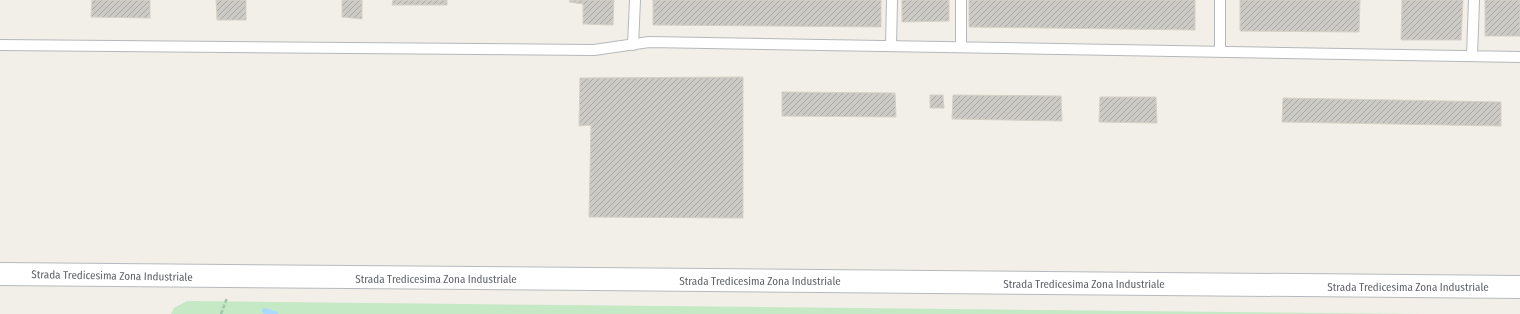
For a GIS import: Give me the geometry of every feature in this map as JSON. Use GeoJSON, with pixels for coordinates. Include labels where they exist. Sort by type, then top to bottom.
{"type":"FeatureCollection","features":[{"type":"Feature","properties":{"kind":"street","name":"Strada Tredicesima Zona Industriale"},"geometry":{"type":"LineString","coordinates":[[0,274],[1520,287]]}},
{"type":"Feature","properties":{"kind":"lane"},"geometry":{"type":"LineString","coordinates":[[633,45],[634,0]]}},
{"type":"Feature","properties":{"kind":"lane"},"geometry":{"type":"LineString","coordinates":[[891,46],[892,0]]}},
{"type":"Feature","properties":{"kind":"lane"},"geometry":{"type":"LineString","coordinates":[[961,0],[961,47]]}},
{"type":"Feature","properties":{"kind":"lane"},"geometry":{"type":"LineString","coordinates":[[1220,0],[1220,52]]}},
{"type":"Feature","properties":{"kind":"lane"},"geometry":{"type":"LineString","coordinates":[[1472,56],[1474,0]]}},
{"type":"Feature","properties":{"kind":"lane"},"geometry":{"type":"LineString","coordinates":[[0,45],[594,50],[649,42],[1520,56]]}},
{"type":"Feature","properties":{"kind":"green space"},"geometry":{"type":"Polygon","coordinates":[[[187,301],[1419,314],[171,314],[174,308],[187,301]]]}},
{"type":"Feature","properties":{"kind":"building"},"geometry":{"type":"Polygon","coordinates":[[[92,0],[150,0],[150,18],[91,17],[92,0]]]}},
{"type":"Feature","properties":{"kind":"building"},"geometry":{"type":"Polygon","coordinates":[[[216,0],[246,0],[246,20],[217,20],[216,0]]]}},
{"type":"Feature","properties":{"kind":"building"},"geometry":{"type":"Polygon","coordinates":[[[342,0],[362,0],[362,19],[342,17],[342,0]]]}},
{"type":"Feature","properties":{"kind":"building"},"geometry":{"type":"Polygon","coordinates":[[[393,0],[447,0],[447,5],[392,5],[393,0]]]}},
{"type":"Feature","properties":{"kind":"building"},"geometry":{"type":"Polygon","coordinates":[[[570,0],[614,0],[613,25],[583,24],[583,4],[569,2],[570,0]]]}},
{"type":"Feature","properties":{"kind":"building"},"geometry":{"type":"Polygon","coordinates":[[[653,0],[881,0],[881,27],[653,25],[653,0]]]}},
{"type":"Feature","properties":{"kind":"building"},"geometry":{"type":"Polygon","coordinates":[[[902,0],[949,0],[949,21],[902,22],[902,0]]]}},
{"type":"Feature","properties":{"kind":"building"},"geometry":{"type":"Polygon","coordinates":[[[969,0],[1195,0],[1195,30],[969,27],[969,0]]]}},
{"type":"Feature","properties":{"kind":"building"},"geometry":{"type":"Polygon","coordinates":[[[1240,0],[1360,0],[1359,32],[1240,31],[1240,0]]]}},
{"type":"Feature","properties":{"kind":"building"},"geometry":{"type":"Polygon","coordinates":[[[1402,0],[1463,0],[1461,40],[1401,40],[1402,0]]]}},
{"type":"Feature","properties":{"kind":"building"},"geometry":{"type":"Polygon","coordinates":[[[1485,0],[1520,0],[1520,36],[1485,36],[1485,0]]]}},
{"type":"Feature","properties":{"kind":"building"},"geometry":{"type":"Polygon","coordinates":[[[743,77],[743,218],[589,217],[591,125],[579,126],[580,78],[743,77]]]}},
{"type":"Feature","properties":{"kind":"building"},"geometry":{"type":"Polygon","coordinates":[[[782,92],[895,93],[896,117],[782,116],[782,92]]]}},
{"type":"Feature","properties":{"kind":"building"},"geometry":{"type":"Polygon","coordinates":[[[930,95],[943,95],[944,108],[930,108],[930,95]]]}},
{"type":"Feature","properties":{"kind":"building"},"geometry":{"type":"Polygon","coordinates":[[[953,95],[1061,96],[1062,121],[952,119],[953,95]]]}},
{"type":"Feature","properties":{"kind":"building"},"geometry":{"type":"Polygon","coordinates":[[[1100,97],[1156,97],[1157,123],[1099,122],[1100,97]]]}},
{"type":"Feature","properties":{"kind":"building"},"geometry":{"type":"Polygon","coordinates":[[[1283,98],[1501,102],[1501,126],[1282,122],[1283,98]]]}},
{"type":"Feature","properties":{"kind":"waterway"},"geometry":{"type":"LineString","coordinates":[[265,311],[275,314]]}}]}
